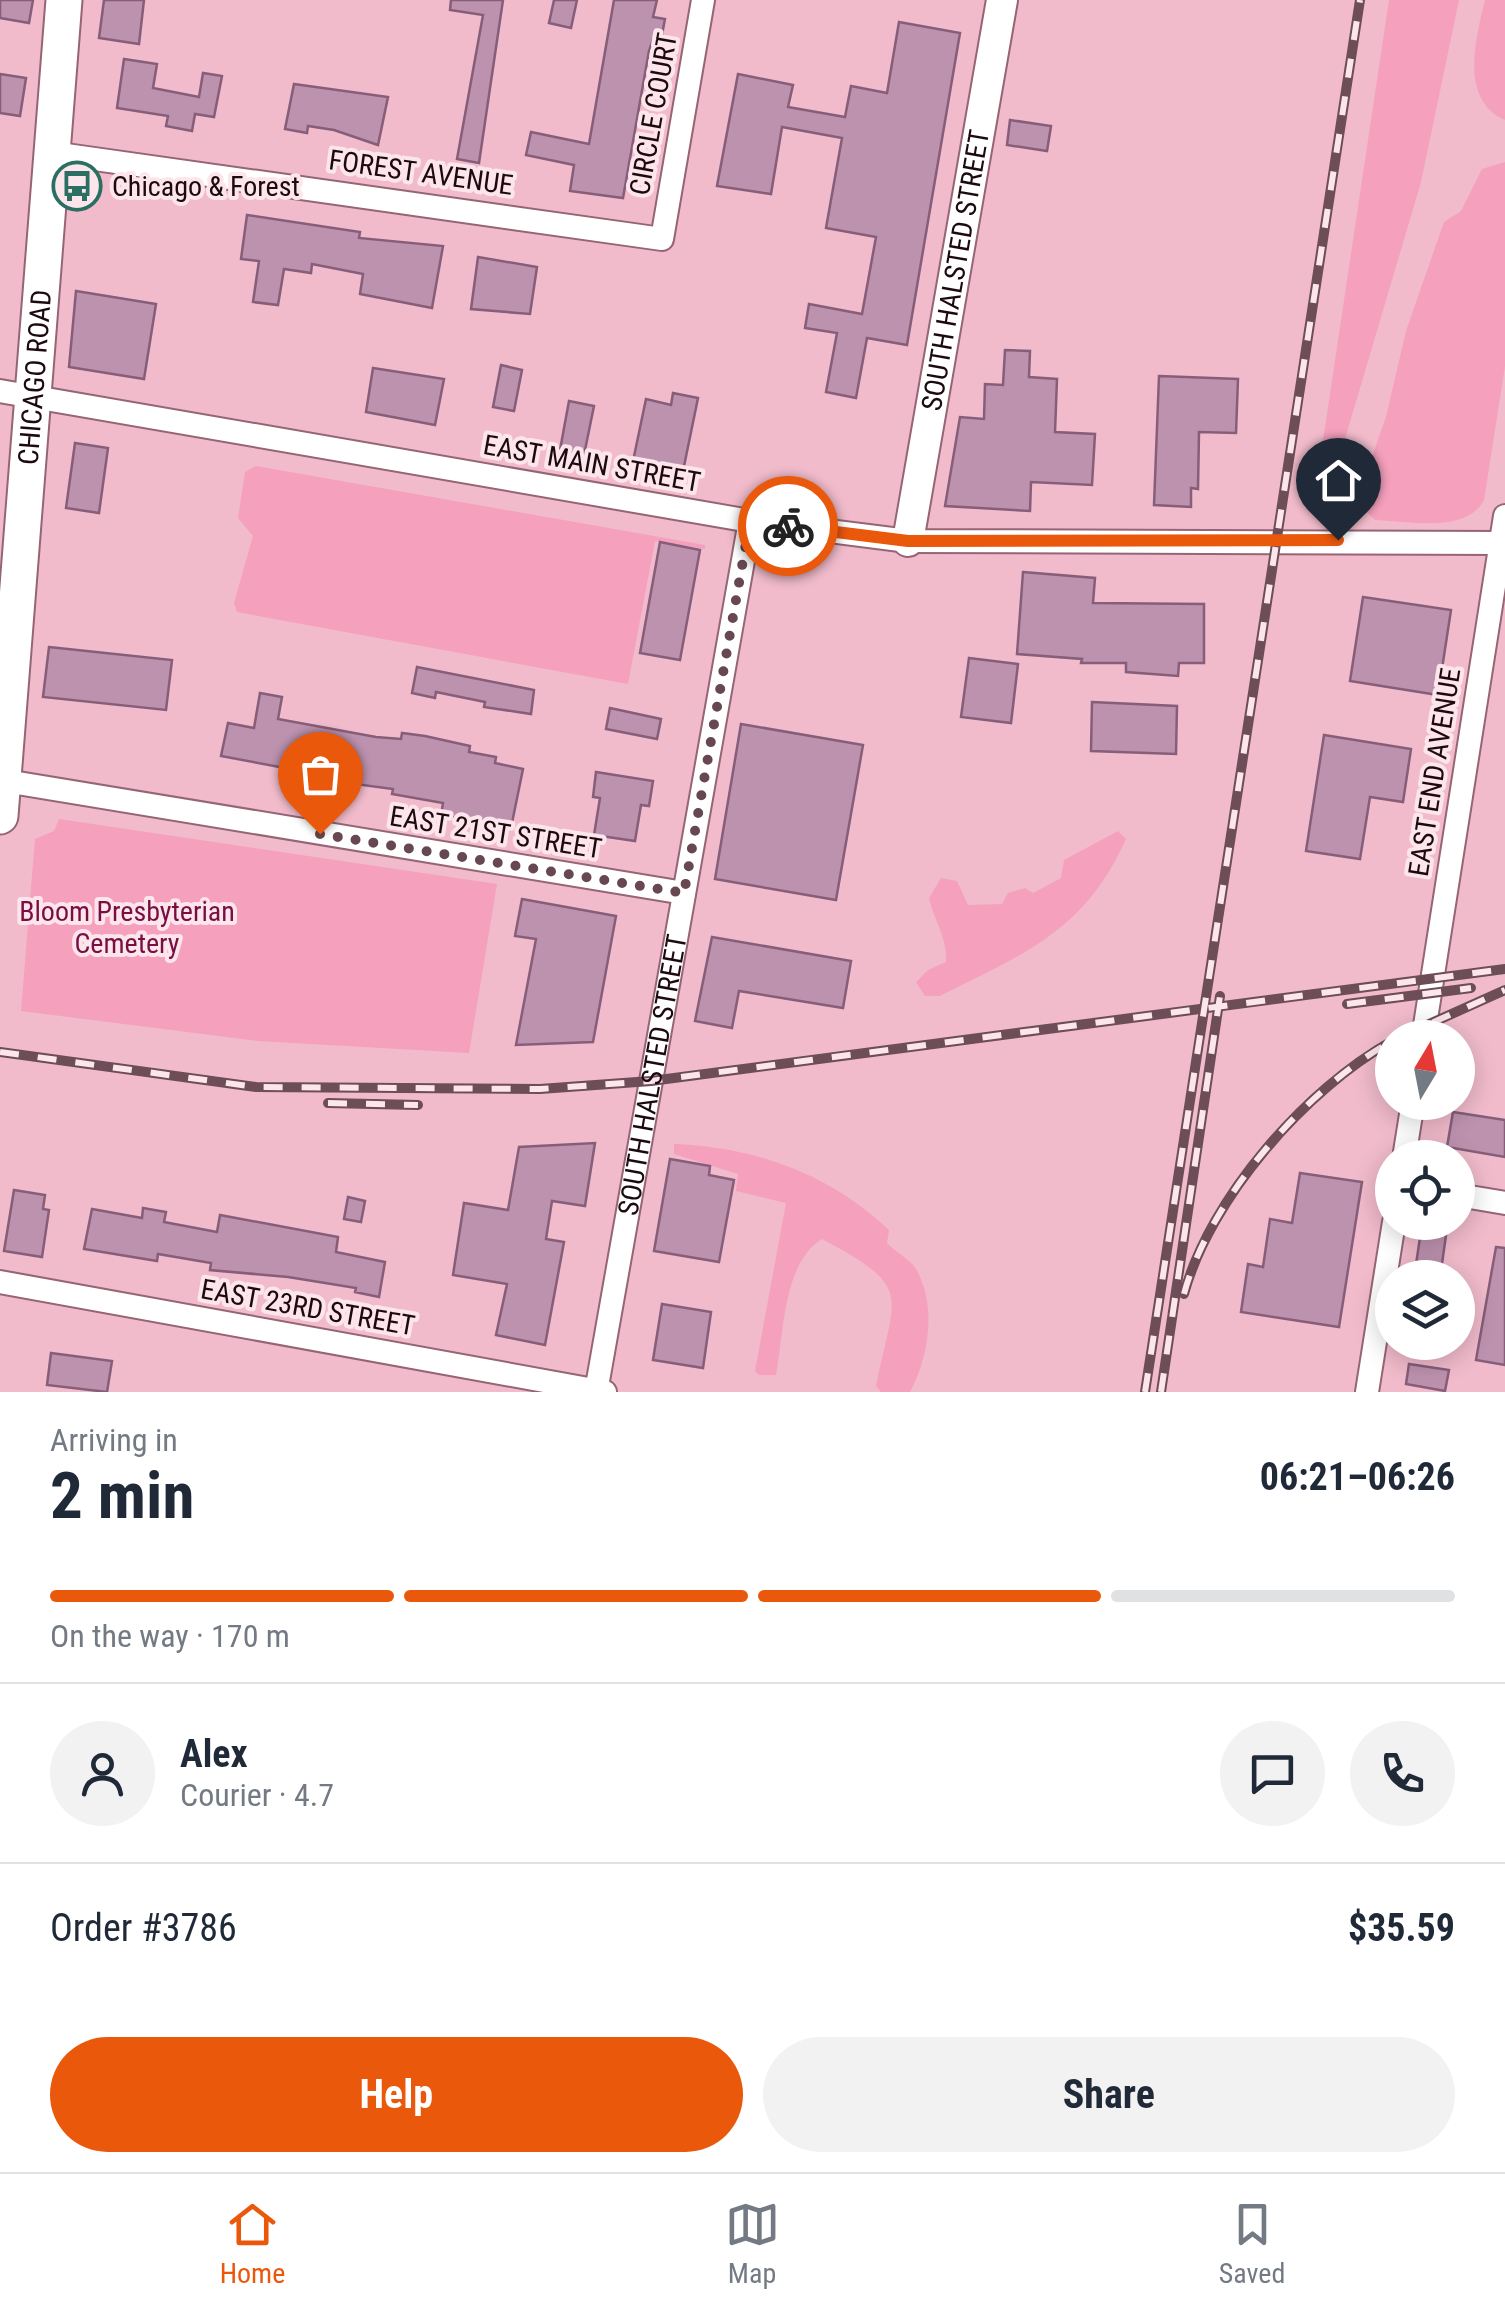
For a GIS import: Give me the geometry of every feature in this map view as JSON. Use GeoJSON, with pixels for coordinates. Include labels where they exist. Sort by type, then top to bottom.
{"type":"FeatureCollection","features":[{"type":"Feature","properties":{"kind":"main road","name":"CHICAGO ROAD"},"geometry":{"type":"LineString","coordinates":[[0,816],[17,394],[52,153],[64,0]]}},
{"type":"Feature","properties":{"kind":"street","name":"CIRCLE COURT"},"geometry":{"type":"LineString","coordinates":[[662,239],[703,0]]}},
{"type":"Feature","properties":{"kind":"street","name":"SOUTH HALSTED STREET"},"geometry":{"type":"LineString","coordinates":[[908,541],[1002,0]]}},
{"type":"Feature","properties":{"kind":"street","name":"FOREST AVENUE"},"geometry":{"type":"LineString","coordinates":[[52,153],[662,239]]}},
{"type":"Feature","properties":{"kind":"street","name":"EAST MAIN STREET"},"geometry":{"type":"LineString","coordinates":[[17,394],[750,521],[908,541],[1503,542]]}},
{"type":"Feature","properties":{"kind":"street","name":"EAST END AVENUE"},"geometry":{"type":"LineString","coordinates":[[1426,1020],[1505,516]]}},
{"type":"Feature","properties":{"kind":"street","name":"SOUTH HALSTED STREET"},"geometry":{"type":"LineString","coordinates":[[596,1391],[750,521]]}},
{"type":"Feature","properties":{"kind":"street","name":"EAST 21ST STREET"},"geometry":{"type":"LineString","coordinates":[[1,780],[684,893]]}},
{"type":"Feature","properties":{"kind":"street"},"geometry":{"type":"LineString","coordinates":[[1475,1198],[1505,1204]]}},
{"type":"Feature","properties":{"kind":"street"},"geometry":{"type":"LineString","coordinates":[[1366,1392],[1391,1240]]}},
{"type":"Feature","properties":{"kind":"street","name":"EAST 23RD STREET"},"geometry":{"type":"LineString","coordinates":[[0,1282],[605,1392]]}},
{"type":"Feature","properties":{"kind":"green space"},"geometry":{"type":"Polygon","coordinates":[[[1389,0],[1459,0],[1421,182],[1342,449],[1333,503],[1315,507],[1314,501],[1389,0]]]}},
{"type":"Feature","properties":{"kind":"green space"},"geometry":{"type":"Polygon","coordinates":[[[1485,0],[1505,0],[1505,120],[1481,99],[1476,84],[1475,51],[1485,0]]]}},
{"type":"Feature","properties":{"kind":"green space"},"geometry":{"type":"Polygon","coordinates":[[[1505,162],[1505,366],[1484,500],[1475,511],[1450,522],[1375,520],[1365,510],[1364,479],[1386,417],[1406,331],[1444,222],[1461,211],[1482,169],[1505,162]]]}},
{"type":"Feature","properties":{"kind":"green space"},"geometry":{"type":"Polygon","coordinates":[[[256,466],[705,545],[705,549],[655,541],[628,684],[237,612],[234,603],[253,536],[238,518],[245,472],[256,466]]]}},
{"type":"Feature","properties":{"kind":"green space","name":"Bloom Presbyterian Cemetery"},"geometry":{"type":"Polygon","coordinates":[[[59,819],[497,884],[469,1053],[258,1041],[21,1011],[35,839],[54,831],[59,819]]]}},
{"type":"Feature","properties":{"kind":"green space"},"geometry":{"type":"Polygon","coordinates":[[[1118,831],[1126,839],[1109,871],[1071,918],[999,966],[940,996],[925,996],[916,982],[928,970],[946,962],[943,938],[929,898],[941,878],[957,881],[968,905],[1002,904],[1008,893],[1025,888],[1033,893],[1061,878],[1064,860],[1118,831]]]}},
{"type":"Feature","properties":{"kind":"green space"},"geometry":{"type":"Polygon","coordinates":[[[674,1144],[733,1151],[790,1167],[842,1193],[889,1230],[887,1243],[916,1269],[927,1299],[926,1347],[910,1392],[881,1392],[876,1386],[892,1311],[885,1282],[872,1269],[822,1239],[799,1264],[792,1281],[776,1375],[759,1375],[755,1371],[786,1203],[736,1191],[738,1174],[674,1154],[674,1144]]]}},
{"type":"Feature","properties":{"kind":"building"},"geometry":{"type":"Polygon","coordinates":[[[0,0],[33,0],[29,23],[0,18],[0,0]]]}},
{"type":"Feature","properties":{"kind":"building"},"geometry":{"type":"Polygon","coordinates":[[[104,0],[144,0],[139,44],[99,38],[104,0]]]}},
{"type":"Feature","properties":{"kind":"building"},"geometry":{"type":"Polygon","coordinates":[[[451,0],[503,0],[479,163],[457,159],[483,15],[450,10],[451,0]]]}},
{"type":"Feature","properties":{"kind":"building"},"geometry":{"type":"Polygon","coordinates":[[[554,0],[577,0],[571,28],[549,23],[554,0]]]}},
{"type":"Feature","properties":{"kind":"building"},"geometry":{"type":"Polygon","coordinates":[[[614,0],[657,0],[653,17],[665,19],[661,40],[653,39],[649,51],[623,198],[570,191],[574,165],[526,155],[531,132],[589,144],[614,0]]]}},
{"type":"Feature","properties":{"kind":"building"},"geometry":{"type":"Polygon","coordinates":[[[899,22],[960,33],[907,345],[867,338],[856,398],[826,392],[837,333],[805,328],[809,304],[862,314],[876,237],[826,228],[842,138],[782,127],[771,194],[717,186],[738,74],[793,85],[788,107],[845,117],[851,86],[887,93],[899,22]]]}},
{"type":"Feature","properties":{"kind":"building"},"geometry":{"type":"Polygon","coordinates":[[[124,59],[157,64],[153,88],[199,97],[203,73],[222,76],[214,117],[195,114],[192,131],[166,126],[168,116],[117,108],[124,59]]]}},
{"type":"Feature","properties":{"kind":"building"},"geometry":{"type":"Polygon","coordinates":[[[0,74],[26,78],[20,116],[0,113],[0,74]]]}},
{"type":"Feature","properties":{"kind":"building"},"geometry":{"type":"Polygon","coordinates":[[[294,84],[388,97],[378,145],[334,130],[308,126],[307,133],[285,129],[294,84]]]}},
{"type":"Feature","properties":{"kind":"building"},"geometry":{"type":"Polygon","coordinates":[[[1010,120],[1051,126],[1047,151],[1007,145],[1010,120]]]}},
{"type":"Feature","properties":{"kind":"building"},"geometry":{"type":"Polygon","coordinates":[[[247,215],[360,232],[359,238],[443,246],[432,308],[360,294],[363,274],[312,264],[311,273],[284,269],[278,305],[253,302],[259,261],[241,259],[247,215]]]}},
{"type":"Feature","properties":{"kind":"building"},"geometry":{"type":"Polygon","coordinates":[[[478,257],[537,267],[530,314],[471,309],[478,257]]]}},
{"type":"Feature","properties":{"kind":"building"},"geometry":{"type":"Polygon","coordinates":[[[76,291],[156,304],[144,379],[69,367],[76,291]]]}},
{"type":"Feature","properties":{"kind":"building"},"geometry":{"type":"Polygon","coordinates":[[[1005,350],[1030,351],[1029,377],[1057,379],[1055,432],[1095,434],[1092,485],[1031,482],[1030,511],[945,506],[960,417],[984,419],[985,384],[1003,385],[1005,350]]]}},
{"type":"Feature","properties":{"kind":"building"},"geometry":{"type":"Polygon","coordinates":[[[501,365],[522,370],[514,411],[493,407],[501,365]]]}},
{"type":"Feature","properties":{"kind":"building"},"geometry":{"type":"Polygon","coordinates":[[[373,368],[444,379],[435,425],[366,412],[373,368]]]}},
{"type":"Feature","properties":{"kind":"building"},"geometry":{"type":"Polygon","coordinates":[[[1159,376],[1238,379],[1236,433],[1199,432],[1198,489],[1191,488],[1191,507],[1154,505],[1159,376]]]}},
{"type":"Feature","properties":{"kind":"building"},"geometry":{"type":"Polygon","coordinates":[[[673,393],[698,398],[682,476],[632,466],[646,399],[671,405],[673,393]]]}},
{"type":"Feature","properties":{"kind":"building"},"geometry":{"type":"Polygon","coordinates":[[[569,401],[594,406],[584,455],[560,450],[569,401]]]}},
{"type":"Feature","properties":{"kind":"building"},"geometry":{"type":"Polygon","coordinates":[[[75,443],[108,448],[99,513],[66,508],[75,443]]]}},
{"type":"Feature","properties":{"kind":"building"},"geometry":{"type":"Polygon","coordinates":[[[660,542],[700,550],[680,660],[640,653],[660,542]]]}},
{"type":"Feature","properties":{"kind":"building"},"geometry":{"type":"Polygon","coordinates":[[[1023,572],[1095,578],[1093,603],[1204,604],[1204,663],[1179,663],[1178,676],[1126,672],[1126,663],[1081,663],[1082,659],[1017,654],[1023,572]]]}},
{"type":"Feature","properties":{"kind":"building"},"geometry":{"type":"Polygon","coordinates":[[[1363,597],[1451,610],[1438,695],[1350,681],[1363,597]]]}},
{"type":"Feature","properties":{"kind":"building"},"geometry":{"type":"Polygon","coordinates":[[[49,647],[172,660],[166,710],[43,697],[49,647]]]}},
{"type":"Feature","properties":{"kind":"building"},"geometry":{"type":"Polygon","coordinates":[[[969,658],[1018,664],[1011,723],[961,717],[969,658]]]}},
{"type":"Feature","properties":{"kind":"building"},"geometry":{"type":"Polygon","coordinates":[[[417,667],[534,690],[531,714],[484,707],[485,702],[436,692],[435,698],[412,693],[417,667]]]}},
{"type":"Feature","properties":{"kind":"building"},"geometry":{"type":"Polygon","coordinates":[[[260,693],[282,697],[278,719],[376,737],[401,739],[402,733],[425,736],[470,746],[469,752],[496,757],[495,763],[523,769],[512,823],[441,816],[443,803],[392,794],[393,789],[318,779],[290,773],[290,769],[221,756],[228,723],[254,728],[260,693]]]}},
{"type":"Feature","properties":{"kind":"building"},"geometry":{"type":"Polygon","coordinates":[[[1092,702],[1177,706],[1176,754],[1091,751],[1092,702]]]}},
{"type":"Feature","properties":{"kind":"building"},"geometry":{"type":"Polygon","coordinates":[[[610,708],[661,719],[657,739],[606,729],[610,708]]]}},
{"type":"Feature","properties":{"kind":"building"},"geometry":{"type":"Polygon","coordinates":[[[741,724],[863,745],[836,900],[715,879],[741,724]]]}},
{"type":"Feature","properties":{"kind":"building"},"geometry":{"type":"Polygon","coordinates":[[[1324,735],[1411,749],[1403,802],[1370,797],[1360,859],[1306,851],[1324,735]]]}},
{"type":"Feature","properties":{"kind":"building"},"geometry":{"type":"Polygon","coordinates":[[[596,772],[653,781],[649,806],[641,805],[635,841],[594,835],[600,798],[593,797],[596,772]]]}},
{"type":"Feature","properties":{"kind":"building"},"geometry":{"type":"Polygon","coordinates":[[[522,899],[616,916],[593,1042],[516,1045],[536,939],[515,936],[522,899]]]}},
{"type":"Feature","properties":{"kind":"building"},"geometry":{"type":"Polygon","coordinates":[[[712,937],[851,961],[843,1008],[739,991],[732,1028],[695,1021],[712,937]]]}},
{"type":"Feature","properties":{"kind":"building"},"geometry":{"type":"Polygon","coordinates":[[[1475,1115],[1505,1120],[1505,1157],[1475,1152],[1475,1140],[1448,1140],[1452,1120],[1475,1120],[1475,1115]]]}},
{"type":"Feature","properties":{"kind":"building"},"geometry":{"type":"Polygon","coordinates":[[[595,1143],[585,1206],[552,1201],[546,1239],[564,1242],[545,1345],[496,1335],[507,1284],[453,1275],[464,1203],[508,1210],[519,1147],[595,1143]]]}},
{"type":"Feature","properties":{"kind":"building"},"geometry":{"type":"Polygon","coordinates":[[[670,1159],[710,1166],[709,1175],[734,1180],[719,1262],[654,1251],[670,1159]]]}},
{"type":"Feature","properties":{"kind":"building"},"geometry":{"type":"Polygon","coordinates":[[[1300,1173],[1362,1182],[1339,1327],[1241,1312],[1248,1264],[1263,1267],[1270,1219],[1292,1223],[1300,1173]]]}},
{"type":"Feature","properties":{"kind":"building"},"geometry":{"type":"Polygon","coordinates":[[[14,1190],[45,1195],[43,1209],[49,1210],[42,1257],[4,1251],[14,1190]]]}},
{"type":"Feature","properties":{"kind":"building"},"geometry":{"type":"Polygon","coordinates":[[[348,1197],[365,1201],[361,1222],[344,1219],[348,1197]]]}},
{"type":"Feature","properties":{"kind":"building"},"geometry":{"type":"Polygon","coordinates":[[[143,1208],[166,1212],[164,1222],[217,1232],[220,1215],[338,1237],[336,1252],[385,1262],[379,1297],[355,1292],[356,1288],[288,1277],[210,1270],[211,1263],[158,1254],[157,1261],[84,1249],[92,1209],[142,1218],[143,1208]]]}},
{"type":"Feature","properties":{"kind":"building"},"geometry":{"type":"Polygon","coordinates":[[[1420,1240],[1445,1240],[1443,1260],[1417,1260],[1420,1240]]]}},
{"type":"Feature","properties":{"kind":"building"},"geometry":{"type":"Polygon","coordinates":[[[1496,1247],[1505,1248],[1505,1365],[1476,1360],[1496,1247]]]}},
{"type":"Feature","properties":{"kind":"building"},"geometry":{"type":"Polygon","coordinates":[[[662,1304],[711,1312],[703,1368],[653,1360],[662,1304]]]}},
{"type":"Feature","properties":{"kind":"building"},"geometry":{"type":"Polygon","coordinates":[[[51,1353],[112,1361],[107,1392],[47,1385],[51,1353]]]}},
{"type":"Feature","properties":{"kind":"building"},"geometry":{"type":"Polygon","coordinates":[[[1409,1364],[1449,1370],[1445,1391],[1406,1384],[1409,1364]]]}},
{"type":"Feature","properties":{"kind":"railway"},"geometry":{"type":"LineString","coordinates":[[1145,1392],[1360,0]]}},
{"type":"Feature","properties":{"kind":"railway"},"geometry":{"type":"LineString","coordinates":[[0,1052],[256,1087],[540,1089],[651,1081],[1505,969]]}},
{"type":"Feature","properties":{"kind":"railway"},"geometry":{"type":"LineString","coordinates":[[1347,1004],[1471,988]]}},
{"type":"Feature","properties":{"kind":"railway"},"geometry":{"type":"LineString","coordinates":[[1438,1020],[1505,990]]}},
{"type":"Feature","properties":{"kind":"railway"},"geometry":{"type":"LineString","coordinates":[[1161,1392],[1220,996]]}},
{"type":"Feature","properties":{"kind":"railway"},"geometry":{"type":"LineString","coordinates":[[1184,1294],[1215,1221],[1265,1150],[1327,1087],[1375,1052]]}},
{"type":"Feature","properties":{"kind":"railway"},"geometry":{"type":"LineString","coordinates":[[328,1103],[418,1105]]}},
{"type":"Feature","properties":{"kind":"way so far"},"geometry":{"type":"LineString","coordinates":[[320,834],[684,893],[750,521],[788,526]]}},
{"type":"Feature","properties":{"kind":"place","name":"Chicago & Forest"},"geometry":{"type":"Point","coordinates":[77,186]}},
{"type":"Feature","properties":{"kind":"route"},"geometry":{"type":"LineString","coordinates":[[788,526],[908,541],[1338,540]]}}]}
